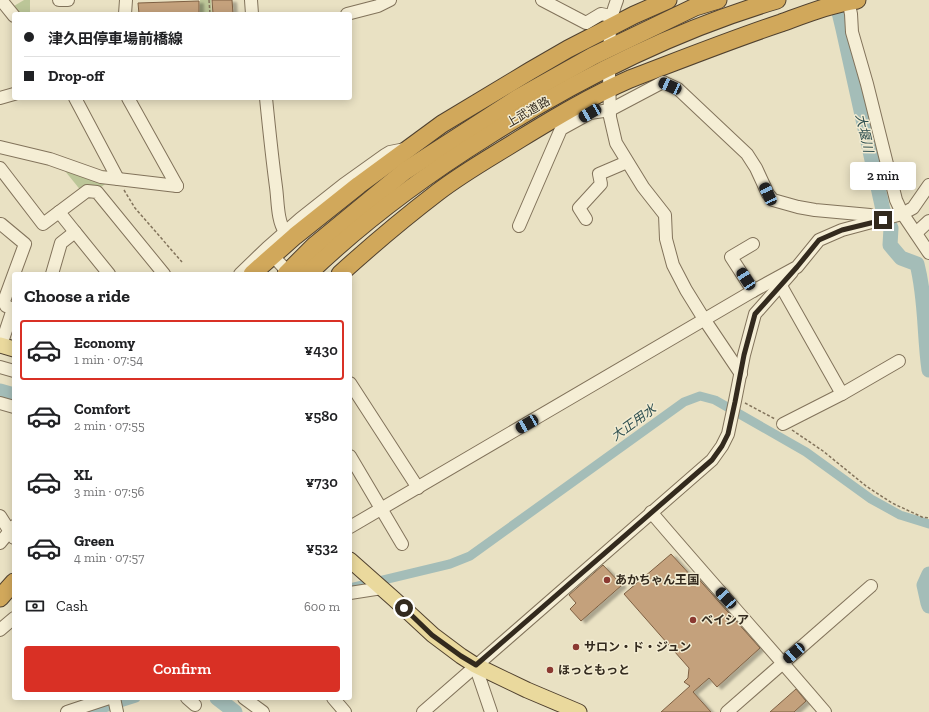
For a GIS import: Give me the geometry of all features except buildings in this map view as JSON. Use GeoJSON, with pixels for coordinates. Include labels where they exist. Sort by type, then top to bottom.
{"type":"FeatureCollection","features":[{"type":"Feature","properties":{"kind":"highway"},"geometry":{"type":"LineString","coordinates":[[254,272],[295,236],[359,185],[412,154],[442,124],[568,49],[610,22],[634,15],[668,0]]}},
{"type":"Feature","properties":{"kind":"highway","name":"上武道路"},"geometry":{"type":"LineString","coordinates":[[286,272],[315,245],[405,171],[518,98],[593,56],[695,8],[718,0]]}},
{"type":"Feature","properties":{"kind":"highway","name":"上武道路"},"geometry":{"type":"LineString","coordinates":[[310,272],[402,193],[451,159],[527,111],[609,67],[659,44],[713,21],[777,0]]}},
{"type":"Feature","properties":{"kind":"highway"},"geometry":{"type":"LineString","coordinates":[[342,272],[436,188],[467,172],[559,115],[609,81],[630,79],[762,30],[850,1]]}},
{"type":"Feature","properties":{"kind":"highway"},"geometry":{"type":"LineString","coordinates":[[0,584],[12,572]]}},
{"type":"Feature","properties":{"kind":"highway"},"geometry":{"type":"LineString","coordinates":[[0,598],[12,586]]}},
{"type":"Feature","properties":{"kind":"main road"},"geometry":{"type":"LineString","coordinates":[[352,562],[432,635],[461,656],[527,690],[579,712]]}},
{"type":"Feature","properties":{"kind":"street"},"geometry":{"type":"LineString","coordinates":[[1,0],[12,14]]}},
{"type":"Feature","properties":{"kind":"street"},"geometry":{"type":"LineString","coordinates":[[59,0],[68,0]]}},
{"type":"Feature","properties":{"kind":"street"},"geometry":{"type":"LineString","coordinates":[[125,12],[126,0]]}},
{"type":"Feature","properties":{"kind":"street"},"geometry":{"type":"LineString","coordinates":[[251,0],[252,12]]}},
{"type":"Feature","properties":{"kind":"street"},"geometry":{"type":"LineString","coordinates":[[352,13],[378,6],[390,0]]}},
{"type":"Feature","properties":{"kind":"street"},"geometry":{"type":"LineString","coordinates":[[542,0],[586,23],[600,14],[610,22]]}},
{"type":"Feature","properties":{"kind":"street"},"geometry":{"type":"LineString","coordinates":[[610,46],[610,22],[617,0]]}},
{"type":"Feature","properties":{"kind":"street"},"geometry":{"type":"LineString","coordinates":[[850,1],[852,32],[867,84],[896,200],[902,213],[929,253]]}},
{"type":"Feature","properties":{"kind":"street"},"geometry":{"type":"LineString","coordinates":[[609,81],[610,117],[616,143],[643,187],[665,215],[666,239],[673,266],[686,290],[740,374]]}},
{"type":"Feature","properties":{"kind":"street"},"geometry":{"type":"LineString","coordinates":[[519,226],[561,129],[590,113],[610,110],[663,82],[678,89],[747,154],[756,168],[768,194],[773,200],[815,210],[870,215],[881,220]]}},
{"type":"Feature","properties":{"kind":"street"},"geometry":{"type":"LineString","coordinates":[[0,98],[12,95]]}},
{"type":"Feature","properties":{"kind":"street"},"geometry":{"type":"LineString","coordinates":[[76,100],[117,179]]}},
{"type":"Feature","properties":{"kind":"street"},"geometry":{"type":"LineString","coordinates":[[0,147],[50,159],[101,176],[177,186],[129,100]]}},
{"type":"Feature","properties":{"kind":"street"},"geometry":{"type":"LineString","coordinates":[[266,100],[279,213],[281,226],[285,232]]}},
{"type":"Feature","properties":{"kind":"street"},"geometry":{"type":"LineString","coordinates":[[242,272],[285,232],[343,185],[385,154],[390,152],[412,154]]}},
{"type":"Feature","properties":{"kind":"street"},"geometry":{"type":"LineString","coordinates":[[586,219],[579,208],[602,184],[599,174],[627,162]]}},
{"type":"Feature","properties":{"kind":"street"},"geometry":{"type":"LineString","coordinates":[[0,168],[43,224],[87,191],[97,192],[162,272]]}},
{"type":"Feature","properties":{"kind":"street"},"geometry":{"type":"LineString","coordinates":[[423,712],[712,460],[728,434],[744,355],[755,314],[781,286],[819,240],[842,230],[881,220],[913,208],[929,186]]}},
{"type":"Feature","properties":{"kind":"street"},"geometry":{"type":"LineString","coordinates":[[59,212],[107,272]]}},
{"type":"Feature","properties":{"kind":"street"},"geometry":{"type":"LineString","coordinates":[[916,233],[929,221]]}},
{"type":"Feature","properties":{"kind":"street"},"geometry":{"type":"LineString","coordinates":[[0,224],[2,224],[25,244],[15,272]]}},
{"type":"Feature","properties":{"kind":"street"},"geometry":{"type":"LineString","coordinates":[[53,272],[61,243],[75,232]]}},
{"type":"Feature","properties":{"kind":"street"},"geometry":{"type":"LineString","coordinates":[[752,244],[731,257],[753,291]]}},
{"type":"Feature","properties":{"kind":"street"},"geometry":{"type":"LineString","coordinates":[[272,256],[286,272]]}},
{"type":"Feature","properties":{"kind":"street"},"geometry":{"type":"LineString","coordinates":[[352,526],[704,319],[797,267]]}},
{"type":"Feature","properties":{"kind":"street"},"geometry":{"type":"LineString","coordinates":[[12,279],[4,301],[6,306],[12,309]]}},
{"type":"Feature","properties":{"kind":"street"},"geometry":{"type":"LineString","coordinates":[[781,286],[842,394]]}},
{"type":"Feature","properties":{"kind":"street"},"geometry":{"type":"LineString","coordinates":[[5,347],[12,314]]}},
{"type":"Feature","properties":{"kind":"street"},"geometry":{"type":"LineString","coordinates":[[783,424],[842,394],[899,361]]}},
{"type":"Feature","properties":{"kind":"street"},"geometry":{"type":"LineString","coordinates":[[0,367],[12,370]]}},
{"type":"Feature","properties":{"kind":"street"},"geometry":{"type":"LineString","coordinates":[[352,386],[418,488]]}},
{"type":"Feature","properties":{"kind":"street"},"geometry":{"type":"LineString","coordinates":[[0,403],[12,406]]}},
{"type":"Feature","properties":{"kind":"street"},"geometry":{"type":"LineString","coordinates":[[352,459],[402,544]]}},
{"type":"Feature","properties":{"kind":"street"},"geometry":{"type":"LineString","coordinates":[[651,512],[825,712]]}},
{"type":"Feature","properties":{"kind":"street"},"geometry":{"type":"LineString","coordinates":[[0,516],[12,532],[0,543]]}},
{"type":"Feature","properties":{"kind":"street"},"geometry":{"type":"LineString","coordinates":[[352,592],[378,584]]}},
{"type":"Feature","properties":{"kind":"street"},"geometry":{"type":"LineString","coordinates":[[727,712],[871,586]]}},
{"type":"Feature","properties":{"kind":"street"},"geometry":{"type":"LineString","coordinates":[[0,630],[12,620]]}},
{"type":"Feature","properties":{"kind":"street"},"geometry":{"type":"LineString","coordinates":[[476,665],[491,712]]}},
{"type":"Feature","properties":{"kind":"street"},"geometry":{"type":"LineString","coordinates":[[67,712],[106,700]]}},
{"type":"Feature","properties":{"kind":"street"},"geometry":{"type":"LineString","coordinates":[[114,700],[117,712]]}},
{"type":"Feature","properties":{"kind":"street"},"geometry":{"type":"LineString","coordinates":[[247,700],[263,712]]}},
{"type":"Feature","properties":{"kind":"street"},"geometry":{"type":"LineString","coordinates":[[334,700],[345,712]]}},
{"type":"Feature","properties":{"kind":"path"},"geometry":{"type":"LineString","coordinates":[[209,0],[210,12]]}},
{"type":"Feature","properties":{"kind":"path"},"geometry":{"type":"LineString","coordinates":[[117,179],[135,208],[182,262]]}},
{"type":"Feature","properties":{"kind":"path"},"geometry":{"type":"LineString","coordinates":[[736,400],[783,424],[822,451],[866,486],[892,503],[922,517],[929,518]]}},
{"type":"Feature","properties":{"kind":"green space"},"geometry":{"type":"Polygon","coordinates":[[[24,0],[30,0],[30,12],[18,12],[14,6],[24,0]]]}},
{"type":"Feature","properties":{"kind":"green space"},"geometry":{"type":"Polygon","coordinates":[[[200,0],[211,0],[212,12],[200,12],[200,0]]]}},
{"type":"Feature","properties":{"kind":"green space"},"geometry":{"type":"Polygon","coordinates":[[[61,166],[108,182],[97,190],[82,192],[61,166]]]}},
{"type":"Feature","properties":{"kind":"waterway","name":"大堰川"},"geometry":{"type":"LineString","coordinates":[[836,0],[883,210],[891,228],[890,245],[901,258],[917,264],[922,290],[929,370]]}},
{"type":"Feature","properties":{"kind":"waterway"},"geometry":{"type":"LineString","coordinates":[[0,391],[12,394]]}},
{"type":"Feature","properties":{"kind":"waterway","name":"大正用水"},"geometry":{"type":"LineString","coordinates":[[352,588],[450,564],[470,556],[684,402],[700,396],[715,400],[806,452],[871,499],[900,515],[929,524]]}},
{"type":"Feature","properties":{"kind":"waterway","name":"大堰川"},"geometry":{"type":"LineString","coordinates":[[929,574],[924,585],[929,606]]}},
{"type":"Feature","properties":{"kind":"waterway","name":"大正用水"},"geometry":{"type":"LineString","coordinates":[[92,712],[130,700]]}},
{"type":"Feature","properties":{"kind":"waterway"},"geometry":{"type":"LineString","coordinates":[[220,700],[235,712]]}},
{"type":"Feature","properties":{"kind":"place","name":"あかちゃん王国"},"geometry":{"type":"Point","coordinates":[607,580]}},
{"type":"Feature","properties":{"kind":"place","name":"ベイシア"},"geometry":{"type":"Point","coordinates":[693,620]}},
{"type":"Feature","properties":{"kind":"place","name":"サロン・ド・ジュン"},"geometry":{"type":"Point","coordinates":[576,647]}},
{"type":"Feature","properties":{"kind":"place","name":"ほっともっと"},"geometry":{"type":"Point","coordinates":[550,670]}},
{"type":"Feature","properties":{"kind":"route"},"geometry":{"type":"LineString","coordinates":[[404,608],[432,635],[476,665],[712,460],[728,434],[744,355],[755,314],[819,240],[842,230],[883,220]]}}]}
